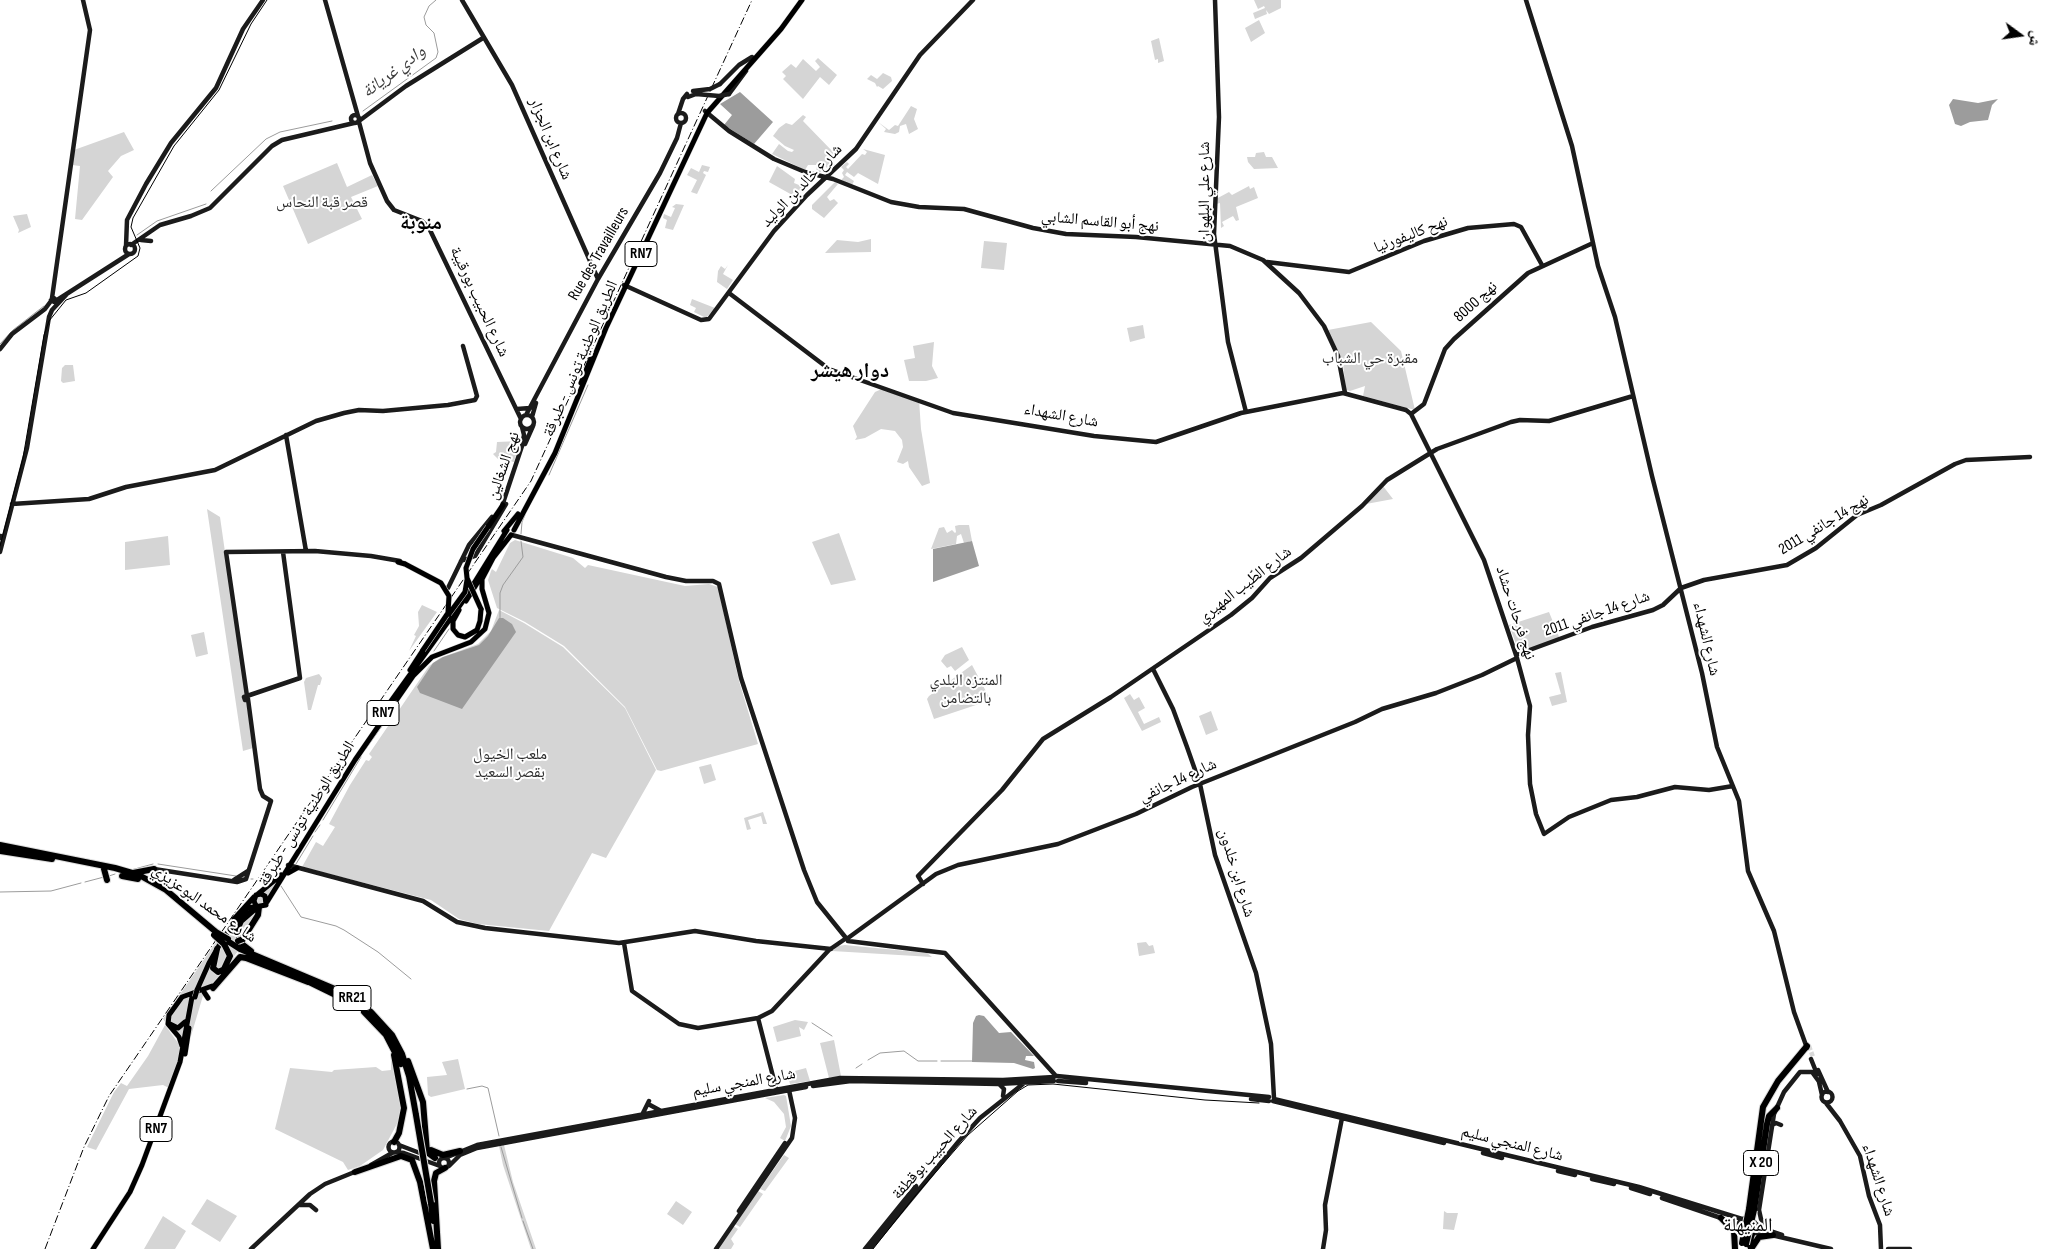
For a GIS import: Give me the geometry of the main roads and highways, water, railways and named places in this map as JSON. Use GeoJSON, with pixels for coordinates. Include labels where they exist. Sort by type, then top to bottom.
{"type":"FeatureCollection","features":[{"type":"Feature","properties":{"kind":"highway","name":"شارع محمد البوعزيزي"},"geometry":{"type":"LineString","coordinates":[[0,847],[104,869],[142,880],[156,888],[215,933]]}},
{"type":"Feature","properties":{"kind":"highway"},"geometry":{"type":"LineString","coordinates":[[0,847],[53,858]]}},
{"type":"Feature","properties":{"kind":"highway","name":"شارع محمد البوعزيزي"},"geometry":{"type":"LineString","coordinates":[[53,858],[132,873],[158,885],[226,942],[342,992],[366,1008],[388,1030],[409,1076],[438,1249]]}},
{"type":"Feature","properties":{"kind":"highway"},"geometry":{"type":"LineString","coordinates":[[132,873],[154,868]]}},
{"type":"Feature","properties":{"kind":"highway"},"geometry":{"type":"LineString","coordinates":[[104,869],[107,880]]}},
{"type":"Feature","properties":{"kind":"highway"},"geometry":{"type":"LineString","coordinates":[[144,870],[142,874],[158,885]]}},
{"type":"Feature","properties":{"kind":"highway"},"geometry":{"type":"LineString","coordinates":[[122,876],[142,880]]}},
{"type":"Feature","properties":{"kind":"highway"},"geometry":{"type":"LineString","coordinates":[[212,987],[225,969],[230,953],[226,942],[240,940],[258,915],[257,906]]}},
{"type":"Feature","properties":{"kind":"highway"},"geometry":{"type":"LineString","coordinates":[[257,906],[237,927],[237,934],[242,944],[253,952],[313,981]]}},
{"type":"Feature","properties":{"kind":"highway"},"geometry":{"type":"LineString","coordinates":[[217,949],[212,968],[218,972],[225,969]]}},
{"type":"Feature","properties":{"kind":"highway"},"geometry":{"type":"LineString","coordinates":[[212,987],[240,958],[246,958],[313,981]]}},
{"type":"Feature","properties":{"kind":"highway"},"geometry":{"type":"LineString","coordinates":[[394,1043],[416,1080],[422,1102],[427,1152],[435,1158]]}},
{"type":"Feature","properties":{"kind":"highway"},"geometry":{"type":"LineString","coordinates":[[394,1043],[404,1108],[397,1143]]}},
{"type":"Feature","properties":{"kind":"highway"},"geometry":{"type":"LineString","coordinates":[[1777,1108],[1766,1116],[1762,1109],[1770,1093],[1808,1047]]}},
{"type":"Feature","properties":{"kind":"highway","name":"X 20"},"geometry":{"type":"LineString","coordinates":[[1746,1247],[1766,1116]]}},
{"type":"Feature","properties":{"kind":"highway"},"geometry":{"type":"LineString","coordinates":[[427,1140],[430,1148],[437,1155],[450,1155],[460,1151]]}},
{"type":"Feature","properties":{"kind":"highway"},"geometry":{"type":"LineString","coordinates":[[404,1153],[414,1159],[417,1164],[433,1249]]}},
{"type":"Feature","properties":{"kind":"highway"},"geometry":{"type":"LineString","coordinates":[[355,1172],[405,1156],[414,1162],[420,1182]]}},
{"type":"Feature","properties":{"kind":"highway"},"geometry":{"type":"LineString","coordinates":[[438,1249],[434,1181],[436,1173],[445,1167]]}},
{"type":"Feature","properties":{"kind":"highway","name":"شارع محمد البوعزيزي"},"geometry":{"type":"LineString","coordinates":[[429,1203],[433,1249]]}},
{"type":"Feature","properties":{"kind":"highway"},"geometry":{"type":"LineString","coordinates":[[1721,1218],[1734,1231],[1736,1249]]}},
{"type":"Feature","properties":{"kind":"highway"},"geometry":{"type":"LineString","coordinates":[[1736,1249],[1739,1229]]}},
{"type":"Feature","properties":{"kind":"highway"},"geometry":{"type":"LineString","coordinates":[[1746,1247],[1760,1237],[1772,1233]]}},
{"type":"Feature","properties":{"kind":"highway"},"geometry":{"type":"LineString","coordinates":[[1746,1247],[1753,1234]]}},
{"type":"Feature","properties":{"kind":"main road","name":"الطريق الوطنية تونس - طبرقة"},"geometry":{"type":"LineString","coordinates":[[95,1249],[123,1204],[142,1166],[167,1101],[182,1051],[187,1017],[194,994],[217,942],[236,916],[257,895],[275,882],[289,865],[367,742],[413,676],[432,657],[471,642],[482,633],[488,621],[488,609],[481,586],[487,568],[511,532],[567,424],[606,328],[706,112],[787,22],[801,0]]}},
{"type":"Feature","properties":{"kind":"main road","name":"الطريق الوطنية تونس - طبرقة"},"geometry":{"type":"LineString","coordinates":[[267,902],[358,750],[462,601],[498,544],[511,532],[518,514],[547,463],[625,286]]}},
{"type":"Feature","properties":{"kind":"main road"},"geometry":{"type":"LineString","coordinates":[[567,424],[573,417]]}},
{"type":"Feature","properties":{"kind":"main road"},"geometry":{"type":"LineString","coordinates":[[432,657],[471,640],[478,632],[482,622],[482,609],[468,569],[477,546],[503,505]]}},
{"type":"Feature","properties":{"kind":"main road","name":"RN7"},"geometry":{"type":"LineString","coordinates":[[498,544],[505,528],[518,514]]}},
{"type":"Feature","properties":{"kind":"main road"},"geometry":{"type":"LineString","coordinates":[[424,653],[465,592],[466,572],[473,549],[500,515]]}},
{"type":"Feature","properties":{"kind":"main road"},"geometry":{"type":"LineString","coordinates":[[488,621],[491,609],[483,583],[493,558]]}},
{"type":"Feature","properties":{"kind":"main road"},"geometry":{"type":"LineString","coordinates":[[396,561],[441,583],[450,600],[447,615],[424,653]]}},
{"type":"Feature","properties":{"kind":"main road"},"geometry":{"type":"LineString","coordinates":[[466,572],[482,609],[479,626],[472,634],[462,636],[454,631],[452,625],[454,618],[487,568]]}},
{"type":"Feature","properties":{"kind":"main road"},"geometry":{"type":"LineString","coordinates":[[462,601],[452,618],[451,630],[461,639],[470,638],[478,632]]}},
{"type":"Feature","properties":{"kind":"main road"},"geometry":{"type":"LineString","coordinates":[[284,876],[297,868]]}},
{"type":"Feature","properties":{"kind":"main road"},"geometry":{"type":"LineString","coordinates":[[257,906],[254,900],[257,895],[265,896],[267,902]]}},
{"type":"Feature","properties":{"kind":"main road","name":"RN7"},"geometry":{"type":"LineString","coordinates":[[257,906],[265,906],[267,902]]}},
{"type":"Feature","properties":{"kind":"main road","name":"الطريق الوطنية تونس - طبرقة"},"geometry":{"type":"LineString","coordinates":[[95,1249],[126,1206],[147,1162],[183,1063],[194,994],[217,949],[248,908],[257,906]]}},
{"type":"Feature","properties":{"kind":"main road"},"geometry":{"type":"LineString","coordinates":[[187,1017],[180,1028],[173,1027],[170,1024],[170,1016],[182,1000],[212,987]]}},
{"type":"Feature","properties":{"kind":"main road"},"geometry":{"type":"LineString","coordinates":[[182,1051],[180,1040],[168,1024],[169,1015],[182,997],[212,987]]}},
{"type":"Feature","properties":{"kind":"main road"},"geometry":{"type":"LineString","coordinates":[[204,992],[208,998]]}},
{"type":"Feature","properties":{"kind":"waterway","name":"وادي غريانة"},"geometry":{"type":"LineString","coordinates":[[363,111],[436,58],[438,52],[434,33],[426,25],[424,17],[429,6],[436,0]]}},
{"type":"Feature","properties":{"kind":"waterway","name":"وادي غريانة"},"geometry":{"type":"LineString","coordinates":[[211,191],[266,139],[280,132],[332,121]]}},
{"type":"Feature","properties":{"kind":"waterway"},"geometry":{"type":"LineString","coordinates":[[137,235],[157,221],[206,204]]}},
{"type":"Feature","properties":{"kind":"waterway","name":"وادي غريانة"},"geometry":{"type":"LineString","coordinates":[[0,344],[13,330],[44,306]]}},
{"type":"Feature","properties":{"kind":"waterway"},"geometry":{"type":"LineString","coordinates":[[549,475],[588,385]]}},
{"type":"Feature","properties":{"kind":"waterway"},"geometry":{"type":"LineString","coordinates":[[521,534],[525,515]]}},
{"type":"Feature","properties":{"kind":"waterway"},"geometry":{"type":"LineString","coordinates":[[500,618],[500,593],[503,585],[523,557],[521,541]]}},
{"type":"Feature","properties":{"kind":"waterway"},"geometry":{"type":"LineString","coordinates":[[434,651],[449,629]]}},
{"type":"Feature","properties":{"kind":"waterway"},"geometry":{"type":"LineString","coordinates":[[365,750],[392,712]]}},
{"type":"Feature","properties":{"kind":"waterway"},"geometry":{"type":"LineString","coordinates":[[323,820],[361,757]]}},
{"type":"Feature","properties":{"kind":"waterway"},"geometry":{"type":"LineString","coordinates":[[315,832],[320,825]]}},
{"type":"Feature","properties":{"kind":"waterway"},"geometry":{"type":"LineString","coordinates":[[296,864],[313,836]]}},
{"type":"Feature","properties":{"kind":"waterway"},"geometry":{"type":"LineString","coordinates":[[131,870],[153,864]]}},
{"type":"Feature","properties":{"kind":"waterway"},"geometry":{"type":"LineString","coordinates":[[158,864],[236,876]]}},
{"type":"Feature","properties":{"kind":"waterway"},"geometry":{"type":"LineString","coordinates":[[109,876],[115,874]]}},
{"type":"Feature","properties":{"kind":"waterway"},"geometry":{"type":"LineString","coordinates":[[85,882],[104,877]]}},
{"type":"Feature","properties":{"kind":"waterway"},"geometry":{"type":"LineString","coordinates":[[261,880],[271,880]]}},
{"type":"Feature","properties":{"kind":"waterway"},"geometry":{"type":"LineString","coordinates":[[0,892],[51,891],[81,883]]}},
{"type":"Feature","properties":{"kind":"waterway"},"geometry":{"type":"LineString","coordinates":[[281,886],[301,917],[336,926],[344,930],[378,952],[411,979]]}},
{"type":"Feature","properties":{"kind":"waterway"},"geometry":{"type":"LineString","coordinates":[[812,1023],[832,1036]]}},
{"type":"Feature","properties":{"kind":"waterway"},"geometry":{"type":"LineString","coordinates":[[868,1060],[880,1053],[904,1051],[918,1061],[937,1061]]}},
{"type":"Feature","properties":{"kind":"waterway"},"geometry":{"type":"LineString","coordinates":[[941,1061],[972,1061]]}},
{"type":"Feature","properties":{"kind":"waterway"},"geometry":{"type":"LineString","coordinates":[[856,1068],[862,1064]]}},
{"type":"Feature","properties":{"kind":"waterway"},"geometry":{"type":"LineString","coordinates":[[467,1089],[482,1086],[488,1088],[499,1136]]}},
{"type":"Feature","properties":{"kind":"waterway"},"geometry":{"type":"LineString","coordinates":[[501,1147],[522,1218]]}},
{"type":"Feature","properties":{"kind":"waterway"},"geometry":{"type":"LineString","coordinates":[[523,1221],[533,1249]]}},
{"type":"Feature","properties":{"kind":"tunnel"},"geometry":{"type":"LineString","coordinates":[[1809,1046],[1813,1057]]}},
{"type":"Feature","properties":{"kind":"tram line"},"geometry":{"type":"LineString","coordinates":[[0,546],[23,458],[44,335],[49,321],[66,300],[86,293],[138,256],[140,248],[131,227],[133,218],[174,146],[219,90],[251,24],[267,0]]}},
{"type":"Feature","properties":{"kind":"tram line"},"geometry":{"type":"LineString","coordinates":[[873,1249],[915,1196],[968,1135],[1018,1091],[1028,1085],[1053,1084],[1205,1100],[1259,1103]]}},
{"type":"Feature","properties":{"kind":"railway"},"geometry":{"type":"LineString","coordinates":[[45,1249],[84,1147],[109,1096],[531,481],[752,0]]}},
{"type":"Feature","properties":{"kind":"district","name":"منوبة"},"geometry":{"type":"Point","coordinates":[421,224]}},
{"type":"Feature","properties":{"kind":"district","name":"دوار هيشر"},"geometry":{"type":"Point","coordinates":[850,372]}},
{"type":"Feature","properties":{"kind":"district","name":"المنيهلة"},"geometry":{"type":"Point","coordinates":[1748,1226]}},
{"type":"Feature","properties":{"kind":"park label","name":"قصر قبة النحاس"},"geometry":{"type":"Point","coordinates":[322,203]}},
{"type":"Feature","properties":{"kind":"park label","name":"مقبرة حي الشباب"},"geometry":{"type":"Point","coordinates":[1370,359]}},
{"type":"Feature","properties":{"kind":"park label","name":"المنتزه البلدي بالتضامن"},"geometry":{"type":"Point","coordinates":[966,690]}},
{"type":"Feature","properties":{"kind":"park label","name":"ملعب الخيول بقصر السعيد"},"geometry":{"type":"Point","coordinates":[510,764]}}]}
